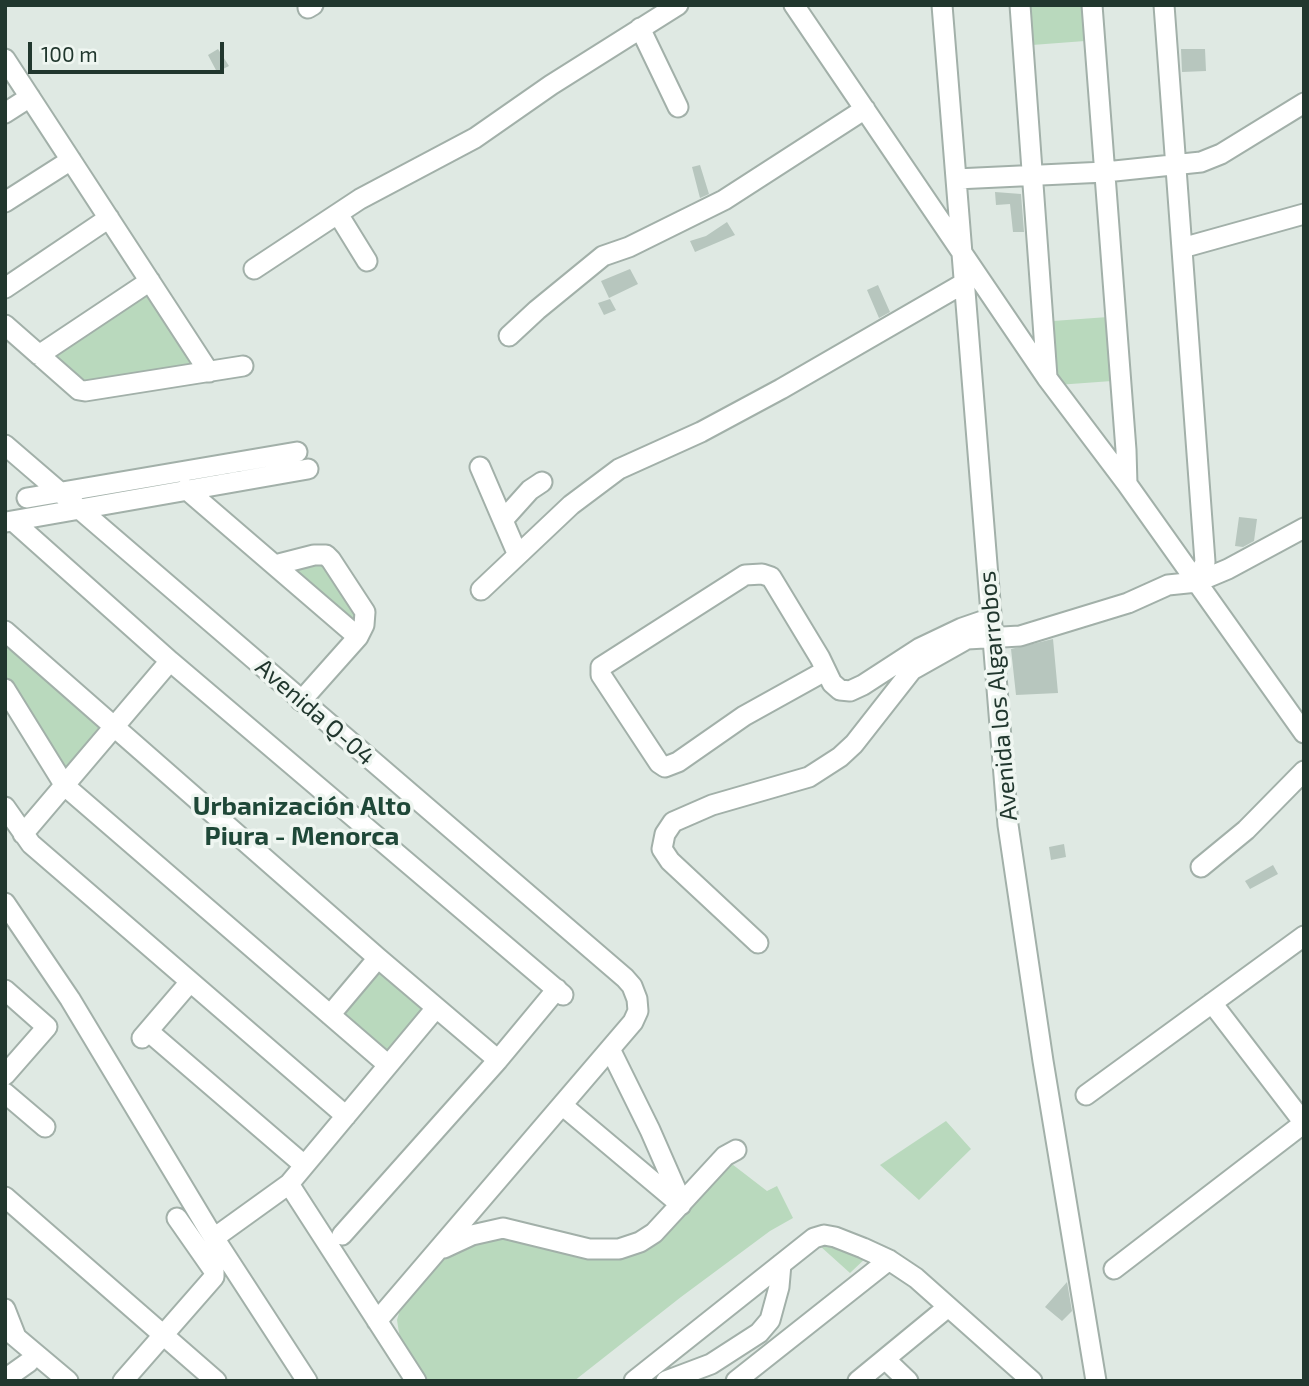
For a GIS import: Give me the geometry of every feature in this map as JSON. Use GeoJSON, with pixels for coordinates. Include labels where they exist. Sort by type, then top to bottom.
{"type":"FeatureCollection","features":[{"type":"Feature","properties":{"kind":"street"},"geometry":{"type":"LineString","coordinates":[[254,269],[360,199],[475,138],[551,85],[678,5]]}},
{"type":"Feature","properties":{"kind":"street"},"geometry":{"type":"LineString","coordinates":[[794,5],[1048,378],[1304,733]]}},
{"type":"Feature","properties":{"kind":"street","name":"Avenida los Algarrobos"},"geometry":{"type":"LineString","coordinates":[[942,5],[1008,825],[1042,1061],[1096,1381]]}},
{"type":"Feature","properties":{"kind":"street"},"geometry":{"type":"LineString","coordinates":[[1020,5],[1048,378]]}},
{"type":"Feature","properties":{"kind":"street"},"geometry":{"type":"LineString","coordinates":[[1092,5],[1126,450],[1126,484]]}},
{"type":"Feature","properties":{"kind":"street"},"geometry":{"type":"LineString","coordinates":[[1164,5],[1176,166],[1187,246],[1205,562],[1197,582]]}},
{"type":"Feature","properties":{"kind":"street"},"geometry":{"type":"LineString","coordinates":[[640,28],[678,107]]}},
{"type":"Feature","properties":{"kind":"street"},"geometry":{"type":"LineString","coordinates":[[5,59],[209,372]]}},
{"type":"Feature","properties":{"kind":"street"},"geometry":{"type":"LineString","coordinates":[[5,113],[30,97]]}},
{"type":"Feature","properties":{"kind":"street"},"geometry":{"type":"LineString","coordinates":[[956,179],[1105,172],[1176,166],[1212,159],[1304,103]]}},
{"type":"Feature","properties":{"kind":"street"},"geometry":{"type":"LineString","coordinates":[[509,336],[603,256],[629,247],[724,200],[865,109]]}},
{"type":"Feature","properties":{"kind":"street"},"geometry":{"type":"LineString","coordinates":[[5,202],[71,160]]}},
{"type":"Feature","properties":{"kind":"street"},"geometry":{"type":"LineString","coordinates":[[338,214],[367,261]]}},
{"type":"Feature","properties":{"kind":"street"},"geometry":{"type":"LineString","coordinates":[[1187,246],[1304,214]]}},
{"type":"Feature","properties":{"kind":"street"},"geometry":{"type":"LineString","coordinates":[[5,289],[109,218]]}},
{"type":"Feature","properties":{"kind":"street"},"geometry":{"type":"LineString","coordinates":[[39,355],[150,281]]}},
{"type":"Feature","properties":{"kind":"street"},"geometry":{"type":"LineString","coordinates":[[481,590],[571,505],[619,469],[701,432],[781,389],[966,282]]}},
{"type":"Feature","properties":{"kind":"street"},"geometry":{"type":"LineString","coordinates":[[5,325],[79,390],[243,366]]}},
{"type":"Feature","properties":{"kind":"street","name":"Avenida Q-04"},"geometry":{"type":"LineString","coordinates":[[5,445],[625,978],[632,986],[638,1011],[633,1022],[610,1049]]}},
{"type":"Feature","properties":{"kind":"street"},"geometry":{"type":"LineString","coordinates":[[27,498],[297,452]]}},
{"type":"Feature","properties":{"kind":"street"},"geometry":{"type":"LineString","coordinates":[[480,467],[517,554]]}},
{"type":"Feature","properties":{"kind":"street"},"geometry":{"type":"LineString","coordinates":[[9,522],[308,469]]}},
{"type":"Feature","properties":{"kind":"street"},"geometry":{"type":"LineString","coordinates":[[503,520],[530,490],[542,482]]}},
{"type":"Feature","properties":{"kind":"street"},"geometry":{"type":"LineString","coordinates":[[186,489],[358,637]]}},
{"type":"Feature","properties":{"kind":"street"},"geometry":{"type":"LineString","coordinates":[[9,522],[560,992],[342,1235]]}},
{"type":"Feature","properties":{"kind":"street"},"geometry":{"type":"LineString","coordinates":[[825,671],[744,716],[678,762],[665,767],[659,763],[601,675],[601,667],[729,584],[745,575],[762,574],[771,577],[832,683],[840,690],[850,691],[920,648],[962,628],[991,628],[1020,636],[1128,603],[1168,585],[1197,582],[1228,569],[1304,528]]}},
{"type":"Feature","properties":{"kind":"street"},"geometry":{"type":"LineString","coordinates":[[275,565],[313,555],[326,555],[365,612],[364,625],[358,637],[301,701]]}},
{"type":"Feature","properties":{"kind":"street"},"geometry":{"type":"LineString","coordinates":[[758,943],[670,861],[662,849],[664,834],[673,822],[712,805],[809,777],[840,757],[854,744],[912,670],[991,628]]}},
{"type":"Feature","properties":{"kind":"street"},"geometry":{"type":"LineString","coordinates":[[5,631],[498,1060]]}},
{"type":"Feature","properties":{"kind":"street"},"geometry":{"type":"LineString","coordinates":[[23,834],[170,662]]}},
{"type":"Feature","properties":{"kind":"street"},"geometry":{"type":"LineString","coordinates":[[5,689],[65,786],[387,1064]]}},
{"type":"Feature","properties":{"kind":"street"},"geometry":{"type":"LineString","coordinates":[[1201,867],[1247,830],[1304,771]]}},
{"type":"Feature","properties":{"kind":"street"},"geometry":{"type":"LineString","coordinates":[[5,807],[31,844],[346,1116]]}},
{"type":"Feature","properties":{"kind":"street"},"geometry":{"type":"LineString","coordinates":[[5,903],[70,999],[214,1238],[307,1381]]}},
{"type":"Feature","properties":{"kind":"street"},"geometry":{"type":"LineString","coordinates":[[1086,1095],[1304,936]]}},
{"type":"Feature","properties":{"kind":"street"},"geometry":{"type":"LineString","coordinates":[[330,1015],[378,958]]}},
{"type":"Feature","properties":{"kind":"street"},"geometry":{"type":"LineString","coordinates":[[190,982],[145,1035],[304,1165]]}},
{"type":"Feature","properties":{"kind":"street"},"geometry":{"type":"LineString","coordinates":[[5,990],[47,1027],[5,1075]]}},
{"type":"Feature","properties":{"kind":"street"},"geometry":{"type":"LineString","coordinates":[[1114,1269],[1304,1123],[1212,1003]]}},
{"type":"Feature","properties":{"kind":"street"},"geometry":{"type":"LineString","coordinates":[[214,1238],[289,1184],[436,1008]]}},
{"type":"Feature","properties":{"kind":"street"},"geometry":{"type":"LineString","coordinates":[[377,1321],[610,1049],[650,1130],[681,1204]]}},
{"type":"Feature","properties":{"kind":"street"},"geometry":{"type":"LineString","coordinates":[[5,1093],[46,1127]]}},
{"type":"Feature","properties":{"kind":"street"},"geometry":{"type":"LineString","coordinates":[[562,1105],[681,1204]]}},
{"type":"Feature","properties":{"kind":"street"},"geometry":{"type":"LineString","coordinates":[[434,1254],[472,1235],[503,1228],[589,1249],[619,1249],[640,1242],[653,1233],[725,1156],[736,1150]]}},
{"type":"Feature","properties":{"kind":"street"},"geometry":{"type":"LineString","coordinates":[[289,1184],[416,1381]]}},
{"type":"Feature","properties":{"kind":"street"},"geometry":{"type":"LineString","coordinates":[[5,1197],[215,1381]]}},
{"type":"Feature","properties":{"kind":"street"},"geometry":{"type":"LineString","coordinates":[[123,1381],[214,1277],[214,1271],[177,1218]]}},
{"type":"Feature","properties":{"kind":"street"},"geometry":{"type":"LineString","coordinates":[[634,1381],[814,1238],[824,1235],[889,1260],[916,1278],[1032,1381]]}},
{"type":"Feature","properties":{"kind":"street"},"geometry":{"type":"LineString","coordinates":[[736,1381],[889,1260]]}},
{"type":"Feature","properties":{"kind":"street"},"geometry":{"type":"LineString","coordinates":[[666,1381],[711,1364],[759,1333],[770,1320],[779,1287],[781,1264]]}},
{"type":"Feature","properties":{"kind":"street"},"geometry":{"type":"LineString","coordinates":[[858,1381],[948,1307]]}},
{"type":"Feature","properties":{"kind":"street"},"geometry":{"type":"LineString","coordinates":[[5,1308],[9,1336],[29,1362],[50,1381]]}},
{"type":"Feature","properties":{"kind":"street"},"geometry":{"type":"LineString","coordinates":[[9,1336],[68,1381]]}},
{"type":"Feature","properties":{"kind":"street"},"geometry":{"type":"LineString","coordinates":[[885,1359],[908,1381]]}},
{"type":"Feature","properties":{"kind":"street"},"geometry":{"type":"LineString","coordinates":[[5,1379],[29,1362]]}},
{"type":"Feature","properties":{"kind":"green space"},"geometry":{"type":"Polygon","coordinates":[[[1029,5],[1082,5],[1085,41],[1032,45],[1029,5]]]}},
{"type":"Feature","properties":{"kind":"green space"},"geometry":{"type":"Polygon","coordinates":[[[150,290],[196,361],[192,369],[87,387],[51,358],[150,290]]]}},
{"type":"Feature","properties":{"kind":"green space"},"geometry":{"type":"Polygon","coordinates":[[[1108,317],[1112,381],[1057,385],[1053,321],[1108,317]]]}},
{"type":"Feature","properties":{"kind":"green space"},"geometry":{"type":"Polygon","coordinates":[[[324,560],[361,613],[356,622],[350,623],[294,569],[324,560]]]}},
{"type":"Feature","properties":{"kind":"green space"},"geometry":{"type":"Polygon","coordinates":[[[5,638],[105,725],[66,772],[5,678],[5,638]]]}},
{"type":"Feature","properties":{"kind":"green space"},"geometry":{"type":"Polygon","coordinates":[[[380,967],[430,1005],[390,1055],[341,1012],[380,967]]]}},
{"type":"Feature","properties":{"kind":"green space"},"geometry":{"type":"Polygon","coordinates":[[[946,1121],[971,1149],[919,1200],[880,1165],[946,1121]]]}},
{"type":"Feature","properties":{"kind":"green space"},"geometry":{"type":"Polygon","coordinates":[[[728,1161],[767,1191],[777,1186],[793,1218],[770,1231],[681,1297],[574,1381],[429,1381],[400,1339],[397,1320],[401,1306],[439,1258],[473,1241],[511,1237],[624,1256],[728,1161]]]}},
{"type":"Feature","properties":{"kind":"green space"},"geometry":{"type":"Polygon","coordinates":[[[821,1240],[869,1255],[850,1273],[820,1246],[821,1240]]]}},
{"type":"Feature","properties":{"kind":"building"},"geometry":{"type":"Polygon","coordinates":[[[218,49],[229,66],[217,72],[208,55],[218,49]]]}},
{"type":"Feature","properties":{"kind":"building"},"geometry":{"type":"Polygon","coordinates":[[[1181,49],[1205,49],[1206,71],[1182,72],[1181,49]]]}},
{"type":"Feature","properties":{"kind":"building"},"geometry":{"type":"Polygon","coordinates":[[[700,165],[709,194],[700,198],[692,167],[700,165]]]}},
{"type":"Feature","properties":{"kind":"building"},"geometry":{"type":"Polygon","coordinates":[[[995,192],[1021,194],[1024,232],[1013,232],[1010,204],[996,205],[995,192]]]}},
{"type":"Feature","properties":{"kind":"building"},"geometry":{"type":"Polygon","coordinates":[[[727,222],[735,235],[695,252],[690,241],[706,236],[727,222]]]}},
{"type":"Feature","properties":{"kind":"building"},"geometry":{"type":"Polygon","coordinates":[[[630,269],[638,284],[609,298],[601,281],[630,269]]]}},
{"type":"Feature","properties":{"kind":"building"},"geometry":{"type":"Polygon","coordinates":[[[878,285],[890,312],[879,318],[867,290],[878,285]]]}},
{"type":"Feature","properties":{"kind":"building"},"geometry":{"type":"Polygon","coordinates":[[[610,299],[616,310],[604,315],[598,303],[610,299]]]}},
{"type":"Feature","properties":{"kind":"building"},"geometry":{"type":"Polygon","coordinates":[[[1239,517],[1257,519],[1254,541],[1243,547],[1235,546],[1239,517]]]}},
{"type":"Feature","properties":{"kind":"building"},"geometry":{"type":"Polygon","coordinates":[[[1053,639],[1058,693],[1016,695],[1011,649],[1053,639]]]}},
{"type":"Feature","properties":{"kind":"building"},"geometry":{"type":"Polygon","coordinates":[[[1064,844],[1066,857],[1051,860],[1049,847],[1064,844]]]}},
{"type":"Feature","properties":{"kind":"building"},"geometry":{"type":"Polygon","coordinates":[[[1273,865],[1278,874],[1250,889],[1245,881],[1273,865]]]}},
{"type":"Feature","properties":{"kind":"building"},"geometry":{"type":"Polygon","coordinates":[[[1067,1282],[1072,1311],[1062,1321],[1045,1307],[1067,1282]]]}},
{"type":"Feature","properties":{"kind":"district","name":"Urbanización Alto Piura - Menorca"},"geometry":{"type":"Point","coordinates":[302,821]}}]}
